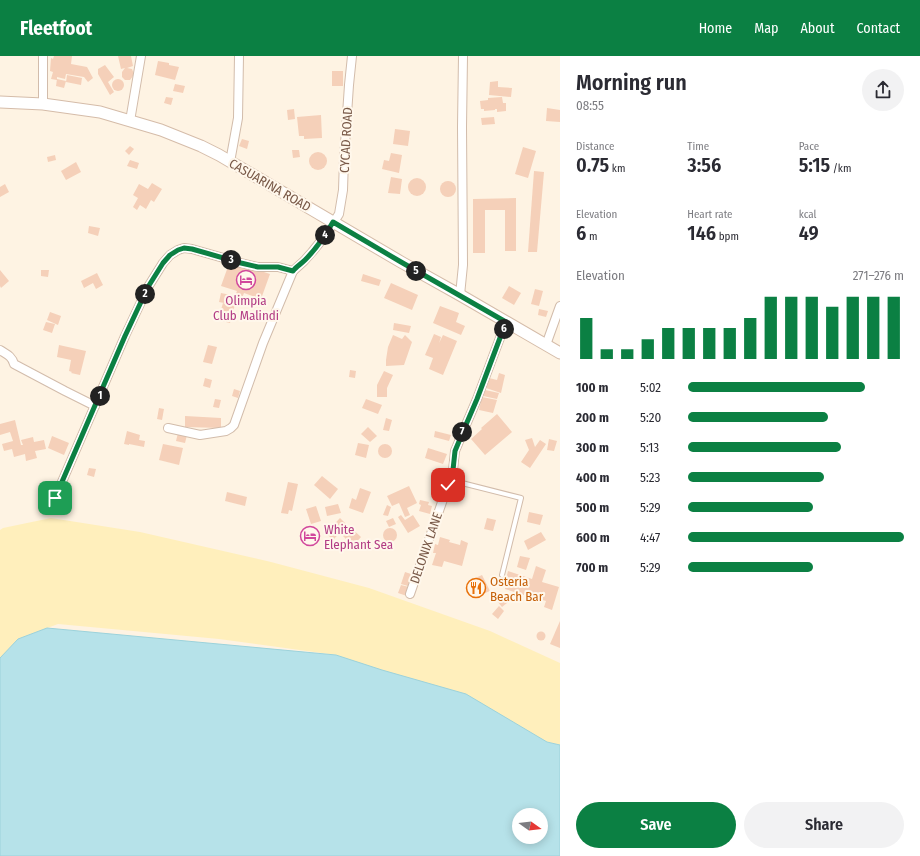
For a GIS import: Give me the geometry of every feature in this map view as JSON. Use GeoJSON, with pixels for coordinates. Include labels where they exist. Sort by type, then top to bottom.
{"type":"FeatureCollection","features":[{"type":"Feature","properties":{"kind":"street"},"geometry":{"type":"LineString","coordinates":[[43,56],[43,104]]}},
{"type":"Feature","properties":{"kind":"street"},"geometry":{"type":"LineString","coordinates":[[130,120],[141,56]]}},
{"type":"Feature","properties":{"kind":"street"},"geometry":{"type":"LineString","coordinates":[[230,162],[238,118],[239,56]]}},
{"type":"Feature","properties":{"kind":"street","name":"CYCAD ROAD"},"geometry":{"type":"LineString","coordinates":[[293,271],[304,261],[325,236],[339,214],[343,190],[352,56]]}},
{"type":"Feature","properties":{"kind":"street"},"geometry":{"type":"LineString","coordinates":[[460,295],[463,265],[462,127],[464,56]]}},
{"type":"Feature","properties":{"kind":"street","name":"CASUARINA ROAD"},"geometry":{"type":"LineString","coordinates":[[0,102],[43,104],[100,112],[162,130],[201,146],[560,353]]}},
{"type":"Feature","properties":{"kind":"street"},"geometry":{"type":"LineString","coordinates":[[55,498],[125,336],[148,287],[163,263],[170,255],[184,248],[192,249],[258,267],[278,267],[293,271],[263,344],[234,425],[226,430],[200,435],[168,428]]}},
{"type":"Feature","properties":{"kind":"street"},"geometry":{"type":"LineString","coordinates":[[546,345],[560,306]]}},
{"type":"Feature","properties":{"kind":"street","name":"DELONIX LANE"},"geometry":{"type":"LineString","coordinates":[[410,594],[450,480],[453,470],[455,451],[480,393],[506,322]]}},
{"type":"Feature","properties":{"kind":"street"},"geometry":{"type":"LineString","coordinates":[[0,350],[12,358],[14,364],[95,406]]}},
{"type":"Feature","properties":{"kind":"lane"},"geometry":{"type":"LineString","coordinates":[[450,480],[521,498],[502,575]]}},
{"type":"Feature","properties":{"kind":"sand"},"geometry":{"type":"Polygon","coordinates":[[[51,518],[140,532],[271,562],[369,588],[490,631],[560,663],[560,745],[547,742],[336,655],[219,639],[58,624],[18,639],[0,682],[0,530],[3,528],[51,518]]]}},
{"type":"Feature","properties":{"kind":"water"},"geometry":{"type":"Polygon","coordinates":[[[47,628],[336,655],[466,694],[547,742],[560,745],[560,856],[0,856],[0,658],[18,639],[47,628]]]}},
{"type":"Feature","properties":{"kind":"building"},"geometry":{"type":"Polygon","coordinates":[[[54,56],[72,56],[71,64],[87,67],[93,78],[88,82],[84,77],[66,74],[65,79],[57,77],[57,80],[51,79],[53,72],[50,71],[51,58],[53,59],[54,56]]]}},
{"type":"Feature","properties":{"kind":"building"},"geometry":{"type":"Polygon","coordinates":[[[118,56],[131,56],[133,66],[127,68],[132,69],[134,74],[130,80],[125,80],[122,77],[122,72],[125,68],[121,69],[118,56]]]}},
{"type":"Feature","properties":{"kind":"building"},"geometry":{"type":"Polygon","coordinates":[[[158,61],[179,67],[175,80],[155,75],[158,61]]]}},
{"type":"Feature","properties":{"kind":"building"},"geometry":{"type":"Polygon","coordinates":[[[105,65],[114,77],[108,82],[114,92],[110,95],[98,74],[98,69],[105,65]]]}},
{"type":"Feature","properties":{"kind":"building"},"geometry":{"type":"Polygon","coordinates":[[[332,71],[343,71],[343,86],[332,86],[332,71]]]}},
{"type":"Feature","properties":{"kind":"building"},"geometry":{"type":"Polygon","coordinates":[[[67,75],[82,78],[81,85],[66,82],[67,75]]]}},
{"type":"Feature","properties":{"kind":"building"},"geometry":{"type":"Polygon","coordinates":[[[57,79],[66,81],[64,88],[56,86],[57,79]]]}},
{"type":"Feature","properties":{"kind":"building"},"geometry":{"type":"Polygon","coordinates":[[[118,79],[122,81],[124,85],[122,89],[118,91],[114,89],[112,85],[114,81],[118,79]]]}},
{"type":"Feature","properties":{"kind":"building"},"geometry":{"type":"Polygon","coordinates":[[[498,81],[498,87],[512,88],[511,97],[489,95],[490,82],[498,81]]]}},
{"type":"Feature","properties":{"kind":"building"},"geometry":{"type":"Polygon","coordinates":[[[175,84],[185,86],[183,93],[173,91],[175,84]]]}},
{"type":"Feature","properties":{"kind":"building"},"geometry":{"type":"Polygon","coordinates":[[[166,97],[173,98],[171,105],[164,103],[166,97]]]}},
{"type":"Feature","properties":{"kind":"building"},"geometry":{"type":"Polygon","coordinates":[[[502,97],[503,103],[506,103],[506,111],[497,112],[497,109],[495,109],[484,111],[484,109],[481,109],[480,101],[488,100],[488,98],[502,97]]]}},
{"type":"Feature","properties":{"kind":"building"},"geometry":{"type":"Polygon","coordinates":[[[547,108],[560,110],[560,122],[546,121],[547,108]]]}},
{"type":"Feature","properties":{"kind":"building"},"geometry":{"type":"Polygon","coordinates":[[[294,109],[295,119],[288,120],[287,110],[294,109]]]}},
{"type":"Feature","properties":{"kind":"building"},"geometry":{"type":"Polygon","coordinates":[[[321,115],[322,138],[304,139],[304,136],[299,136],[297,117],[321,115]]]}},
{"type":"Feature","properties":{"kind":"building"},"geometry":{"type":"Polygon","coordinates":[[[494,117],[495,124],[482,125],[481,118],[494,117]]]}},
{"type":"Feature","properties":{"kind":"building"},"geometry":{"type":"Polygon","coordinates":[[[395,129],[410,131],[408,146],[393,144],[395,129]]]}},
{"type":"Feature","properties":{"kind":"building"},"geometry":{"type":"Polygon","coordinates":[[[242,139],[249,141],[247,149],[239,146],[242,139]]]}},
{"type":"Feature","properties":{"kind":"building"},"geometry":{"type":"Polygon","coordinates":[[[130,146],[134,149],[129,155],[125,151],[130,146]]]}},
{"type":"Feature","properties":{"kind":"building"},"geometry":{"type":"Polygon","coordinates":[[[523,147],[536,151],[528,178],[515,174],[523,147]]]}},
{"type":"Feature","properties":{"kind":"building"},"geometry":{"type":"Polygon","coordinates":[[[292,150],[299,150],[300,157],[293,158],[292,150]]]}},
{"type":"Feature","properties":{"kind":"building"},"geometry":{"type":"Polygon","coordinates":[[[318,152],[324,155],[327,161],[324,167],[318,170],[312,167],[309,161],[312,155],[318,152]]]}},
{"type":"Feature","properties":{"kind":"building"},"geometry":{"type":"Polygon","coordinates":[[[391,153],[402,155],[399,173],[382,169],[384,160],[389,161],[391,153]]]}},
{"type":"Feature","properties":{"kind":"building"},"geometry":{"type":"Polygon","coordinates":[[[55,155],[56,160],[48,162],[47,157],[55,155]]]}},
{"type":"Feature","properties":{"kind":"building"},"geometry":{"type":"Polygon","coordinates":[[[130,160],[139,163],[137,169],[127,166],[130,160]]]}},
{"type":"Feature","properties":{"kind":"building"},"geometry":{"type":"Polygon","coordinates":[[[76,162],[81,172],[66,180],[61,171],[76,162]]]}},
{"type":"Feature","properties":{"kind":"building"},"geometry":{"type":"Polygon","coordinates":[[[534,171],[544,172],[537,252],[528,252],[534,171]]]}},
{"type":"Feature","properties":{"kind":"building"},"geometry":{"type":"Polygon","coordinates":[[[391,177],[402,179],[400,194],[388,193],[391,177]]]}},
{"type":"Feature","properties":{"kind":"building"},"geometry":{"type":"Polygon","coordinates":[[[417,178],[423,181],[426,187],[423,193],[417,196],[411,193],[408,187],[411,181],[417,178]]]}},
{"type":"Feature","properties":{"kind":"building"},"geometry":{"type":"Polygon","coordinates":[[[448,181],[455,186],[456,189],[451,196],[448,197],[441,192],[440,189],[445,182],[448,181]]]}},
{"type":"Feature","properties":{"kind":"building"},"geometry":{"type":"Polygon","coordinates":[[[152,183],[162,189],[154,202],[151,200],[146,209],[140,205],[137,210],[133,207],[138,198],[133,195],[139,184],[148,189],[152,183]]]}},
{"type":"Feature","properties":{"kind":"building"},"geometry":{"type":"Polygon","coordinates":[[[5,184],[9,192],[0,197],[0,187],[5,184]]]}},
{"type":"Feature","properties":{"kind":"building"},"geometry":{"type":"Polygon","coordinates":[[[516,198],[516,251],[505,251],[505,210],[485,210],[485,253],[473,253],[473,199],[516,198]]]}},
{"type":"Feature","properties":{"kind":"building"},"geometry":{"type":"Polygon","coordinates":[[[89,226],[100,228],[98,236],[88,233],[89,226]]]}},
{"type":"Feature","properties":{"kind":"building","name":"Olimpia Club Malindi"},"geometry":{"type":"Polygon","coordinates":[[[230,261],[270,274],[261,299],[244,293],[242,298],[235,296],[237,291],[221,286],[230,261]]]}},
{"type":"Feature","properties":{"kind":"building"},"geometry":{"type":"Polygon","coordinates":[[[0,270],[9,281],[1,288],[0,286],[0,270]]]}},
{"type":"Feature","properties":{"kind":"building"},"geometry":{"type":"Polygon","coordinates":[[[41,270],[49,270],[48,277],[41,276],[41,270]]]}},
{"type":"Feature","properties":{"kind":"building"},"geometry":{"type":"Polygon","coordinates":[[[97,273],[103,285],[96,289],[93,283],[84,288],[81,281],[97,273]]]}},
{"type":"Feature","properties":{"kind":"building"},"geometry":{"type":"Polygon","coordinates":[[[363,274],[381,280],[379,286],[361,281],[363,274]]]}},
{"type":"Feature","properties":{"kind":"building"},"geometry":{"type":"Polygon","coordinates":[[[391,283],[418,295],[412,310],[384,298],[391,283]]]}},
{"type":"Feature","properties":{"kind":"building"},"geometry":{"type":"Polygon","coordinates":[[[509,286],[521,293],[514,305],[502,298],[509,286]]]}},
{"type":"Feature","properties":{"kind":"building"},"geometry":{"type":"Polygon","coordinates":[[[535,289],[543,291],[539,306],[531,304],[535,289]]]}},
{"type":"Feature","properties":{"kind":"building"},"geometry":{"type":"Polygon","coordinates":[[[221,293],[231,295],[229,304],[219,302],[221,293]]]}},
{"type":"Feature","properties":{"kind":"building"},"geometry":{"type":"Polygon","coordinates":[[[232,296],[237,297],[230,323],[218,320],[223,303],[230,305],[232,296]]]}},
{"type":"Feature","properties":{"kind":"building"},"geometry":{"type":"Polygon","coordinates":[[[440,306],[459,313],[456,322],[465,326],[461,335],[433,323],[440,306]]]}},
{"type":"Feature","properties":{"kind":"building"},"geometry":{"type":"Polygon","coordinates":[[[539,309],[548,311],[546,317],[538,315],[539,309]]]}},
{"type":"Feature","properties":{"kind":"building"},"geometry":{"type":"Polygon","coordinates":[[[50,312],[61,316],[58,325],[47,320],[50,312]]]}},
{"type":"Feature","properties":{"kind":"building"},"geometry":{"type":"Polygon","coordinates":[[[46,322],[55,324],[52,333],[43,330],[46,322]]]}},
{"type":"Feature","properties":{"kind":"building"},"geometry":{"type":"Polygon","coordinates":[[[394,323],[411,326],[409,333],[393,330],[394,323]]]}},
{"type":"Feature","properties":{"kind":"building"},"geometry":{"type":"Polygon","coordinates":[[[434,334],[441,337],[439,343],[443,335],[457,341],[443,375],[429,369],[433,358],[425,355],[434,334]]]}},
{"type":"Feature","properties":{"kind":"building"},"geometry":{"type":"Polygon","coordinates":[[[393,335],[402,339],[405,335],[412,342],[404,365],[386,366],[388,347],[393,335]]]}},
{"type":"Feature","properties":{"kind":"building"},"geometry":{"type":"Polygon","coordinates":[[[59,345],[86,351],[80,375],[69,371],[71,360],[57,357],[59,345]]]}},
{"type":"Feature","properties":{"kind":"building"},"geometry":{"type":"Polygon","coordinates":[[[208,345],[217,347],[212,364],[203,362],[208,345]]]}},
{"type":"Feature","properties":{"kind":"building"},"geometry":{"type":"Polygon","coordinates":[[[350,370],[356,371],[355,378],[349,377],[350,370]]]}},
{"type":"Feature","properties":{"kind":"building"},"geometry":{"type":"Polygon","coordinates":[[[384,371],[393,375],[387,388],[387,397],[377,397],[377,385],[384,371]]]}},
{"type":"Feature","properties":{"kind":"building"},"geometry":{"type":"Polygon","coordinates":[[[499,373],[505,375],[501,393],[486,388],[489,378],[497,380],[499,373]]]}},
{"type":"Feature","properties":{"kind":"building"},"geometry":{"type":"Polygon","coordinates":[[[205,378],[212,380],[210,388],[203,386],[205,378]]]}},
{"type":"Feature","properties":{"kind":"building"},"geometry":{"type":"Polygon","coordinates":[[[234,389],[240,391],[238,398],[232,396],[234,389]]]}},
{"type":"Feature","properties":{"kind":"building"},"geometry":{"type":"Polygon","coordinates":[[[485,390],[499,393],[497,399],[483,396],[485,390]]]}},
{"type":"Feature","properties":{"kind":"building"},"geometry":{"type":"Polygon","coordinates":[[[482,397],[497,400],[493,413],[479,410],[482,397]]]}},
{"type":"Feature","properties":{"kind":"building"},"geometry":{"type":"Polygon","coordinates":[[[215,399],[221,400],[219,408],[213,407],[215,399]]]}},
{"type":"Feature","properties":{"kind":"building"},"geometry":{"type":"Polygon","coordinates":[[[366,399],[382,405],[378,414],[362,408],[366,399]]]}},
{"type":"Feature","properties":{"kind":"building"},"geometry":{"type":"Polygon","coordinates":[[[159,408],[164,409],[162,420],[157,419],[159,408]]]}},
{"type":"Feature","properties":{"kind":"building"},"geometry":{"type":"Polygon","coordinates":[[[497,414],[512,432],[485,455],[471,439],[497,414]]]}},
{"type":"Feature","properties":{"kind":"building"},"geometry":{"type":"Polygon","coordinates":[[[185,416],[221,418],[221,428],[185,427],[185,416]]]}},
{"type":"Feature","properties":{"kind":"building"},"geometry":{"type":"Polygon","coordinates":[[[386,418],[392,420],[389,431],[383,430],[386,418]]]}},
{"type":"Feature","properties":{"kind":"building"},"geometry":{"type":"Polygon","coordinates":[[[15,420],[21,445],[23,445],[21,440],[33,437],[34,442],[44,440],[46,449],[35,451],[37,458],[26,461],[25,454],[14,457],[12,449],[4,451],[2,444],[13,441],[10,432],[0,435],[0,424],[15,420]]]}},
{"type":"Feature","properties":{"kind":"building"},"geometry":{"type":"Polygon","coordinates":[[[368,427],[377,436],[370,442],[361,434],[368,427]]]}},
{"type":"Feature","properties":{"kind":"building"},"geometry":{"type":"Polygon","coordinates":[[[127,431],[140,435],[139,440],[145,441],[144,447],[124,444],[127,431]]]}},
{"type":"Feature","properties":{"kind":"building"},"geometry":{"type":"Polygon","coordinates":[[[435,431],[451,435],[449,441],[434,437],[435,431]]]}},
{"type":"Feature","properties":{"kind":"building"},"geometry":{"type":"Polygon","coordinates":[[[178,433],[187,435],[185,443],[176,441],[178,433]]]}},
{"type":"Feature","properties":{"kind":"building"},"geometry":{"type":"Polygon","coordinates":[[[52,436],[69,443],[64,455],[48,448],[52,436]]]}},
{"type":"Feature","properties":{"kind":"building"},"geometry":{"type":"Polygon","coordinates":[[[532,438],[535,447],[540,440],[546,444],[530,468],[521,462],[529,450],[525,440],[532,438]]]}},
{"type":"Feature","properties":{"kind":"building"},"geometry":{"type":"Polygon","coordinates":[[[549,439],[557,441],[554,451],[547,450],[549,439]]]}},
{"type":"Feature","properties":{"kind":"building"},"geometry":{"type":"Polygon","coordinates":[[[358,443],[369,445],[366,458],[355,455],[358,443]]]}},
{"type":"Feature","properties":{"kind":"building"},"geometry":{"type":"Polygon","coordinates":[[[163,444],[183,448],[179,465],[159,460],[163,444]]]}},
{"type":"Feature","properties":{"kind":"building"},"geometry":{"type":"Polygon","coordinates":[[[382,444],[388,444],[392,448],[392,454],[388,458],[382,458],[378,454],[378,448],[382,444]]]}},
{"type":"Feature","properties":{"kind":"building"},"geometry":{"type":"Polygon","coordinates":[[[428,448],[447,454],[443,464],[425,458],[428,448]]]}},
{"type":"Feature","properties":{"kind":"building"},"geometry":{"type":"Polygon","coordinates":[[[89,468],[96,469],[94,477],[87,475],[89,468]]]}},
{"type":"Feature","properties":{"kind":"building"},"geometry":{"type":"Polygon","coordinates":[[[322,476],[338,489],[330,499],[314,485],[322,476]]]}},
{"type":"Feature","properties":{"kind":"building"},"geometry":{"type":"Polygon","coordinates":[[[288,482],[298,484],[292,511],[289,510],[288,514],[281,513],[288,482]]]}},
{"type":"Feature","properties":{"kind":"building"},"geometry":{"type":"Polygon","coordinates":[[[409,486],[417,503],[407,508],[410,515],[405,517],[399,503],[392,506],[387,496],[409,486]]]}},
{"type":"Feature","properties":{"kind":"building"},"geometry":{"type":"Polygon","coordinates":[[[360,488],[371,492],[363,513],[349,508],[352,498],[356,500],[360,488]]]}},
{"type":"Feature","properties":{"kind":"building"},"geometry":{"type":"Polygon","coordinates":[[[227,492],[247,497],[245,506],[225,501],[227,492]]]}},
{"type":"Feature","properties":{"kind":"building"},"geometry":{"type":"Polygon","coordinates":[[[420,500],[429,502],[428,505],[432,506],[430,514],[419,511],[421,505],[419,504],[420,500]]]}},
{"type":"Feature","properties":{"kind":"building"},"geometry":{"type":"Polygon","coordinates":[[[338,504],[341,513],[327,516],[325,507],[338,504]]]}},
{"type":"Feature","properties":{"kind":"building"},"geometry":{"type":"Polygon","coordinates":[[[387,505],[391,507],[388,516],[383,515],[387,505]]]}},
{"type":"Feature","properties":{"kind":"building"},"geometry":{"type":"Polygon","coordinates":[[[316,506],[321,521],[311,524],[306,509],[316,506]]]}},
{"type":"Feature","properties":{"kind":"building"},"geometry":{"type":"Polygon","coordinates":[[[529,512],[543,515],[540,525],[527,522],[529,512]]]}},
{"type":"Feature","properties":{"kind":"building"},"geometry":{"type":"Polygon","coordinates":[[[401,515],[405,520],[413,515],[420,526],[408,533],[398,517],[401,515]]]}},
{"type":"Feature","properties":{"kind":"building"},"geometry":{"type":"Polygon","coordinates":[[[340,518],[347,525],[333,540],[326,533],[340,518]]]}},
{"type":"Feature","properties":{"kind":"building"},"geometry":{"type":"Polygon","coordinates":[[[393,518],[396,524],[389,527],[386,521],[393,518]]]}},
{"type":"Feature","properties":{"kind":"building"},"geometry":{"type":"Polygon","coordinates":[[[487,518],[496,520],[493,531],[484,529],[487,518]]]}},
{"type":"Feature","properties":{"kind":"building"},"geometry":{"type":"Polygon","coordinates":[[[349,526],[361,537],[353,546],[341,534],[349,526]]]}},
{"type":"Feature","properties":{"kind":"building"},"geometry":{"type":"Polygon","coordinates":[[[390,528],[395,530],[397,535],[395,540],[390,542],[385,540],[383,535],[385,530],[390,528]]]}},
{"type":"Feature","properties":{"kind":"building"},"geometry":{"type":"Polygon","coordinates":[[[541,532],[546,540],[528,550],[524,541],[541,532]]]}},
{"type":"Feature","properties":{"kind":"building"},"geometry":{"type":"Polygon","coordinates":[[[440,537],[450,540],[449,542],[460,545],[461,540],[468,543],[462,566],[444,561],[442,567],[432,565],[436,553],[433,553],[435,544],[438,545],[440,537]]]}},
{"type":"Feature","properties":{"kind":"building"},"geometry":{"type":"Polygon","coordinates":[[[520,556],[530,558],[526,570],[517,567],[520,556]]]}},
{"type":"Feature","properties":{"kind":"building"},"geometry":{"type":"Polygon","coordinates":[[[536,566],[546,570],[542,582],[559,587],[552,610],[544,607],[546,601],[524,593],[524,595],[505,589],[508,571],[532,579],[536,566]]]}},
{"type":"Feature","properties":{"kind":"building"},"geometry":{"type":"Polygon","coordinates":[[[405,572],[411,574],[408,586],[401,584],[405,572]]]}},
{"type":"Feature","properties":{"kind":"building"},"geometry":{"type":"Polygon","coordinates":[[[482,575],[490,591],[485,593],[479,582],[471,586],[469,581],[482,575]]]}},
{"type":"Feature","properties":{"kind":"building"},"geometry":{"type":"Polygon","coordinates":[[[401,585],[409,587],[407,596],[398,593],[401,585]]]}},
{"type":"Feature","properties":{"kind":"building"},"geometry":{"type":"Polygon","coordinates":[[[507,593],[512,599],[502,607],[497,601],[507,593]]]}},
{"type":"Feature","properties":{"kind":"building"},"geometry":{"type":"Polygon","coordinates":[[[499,606],[504,611],[498,619],[492,614],[499,606]]]}},
{"type":"Feature","properties":{"kind":"building"},"geometry":{"type":"Polygon","coordinates":[[[560,621],[560,648],[550,644],[560,621]]]}},
{"type":"Feature","properties":{"kind":"building"},"geometry":{"type":"Polygon","coordinates":[[[541,631],[546,636],[541,641],[536,636],[541,631]]]}},
{"type":"Feature","properties":{"kind":"place","name":"Olimpia Club Malindi"},"geometry":{"type":"Point","coordinates":[246,280]}},
{"type":"Feature","properties":{"kind":"place","name":"White Elephant Sea"},"geometry":{"type":"Point","coordinates":[310,536]}},
{"type":"Feature","properties":{"kind":"place","name":"Osteria Beach Bar"},"geometry":{"type":"Point","coordinates":[476,588]}},
{"type":"Feature","properties":{"kind":"route"},"geometry":{"type":"LineString","coordinates":[[55,498],[125,336],[148,287],[163,263],[170,255],[184,248],[192,249],[258,267],[278,267],[293,271],[312,252],[325,236],[333,222],[506,322],[477,399],[455,451],[453,470],[448,485]]}}]}
